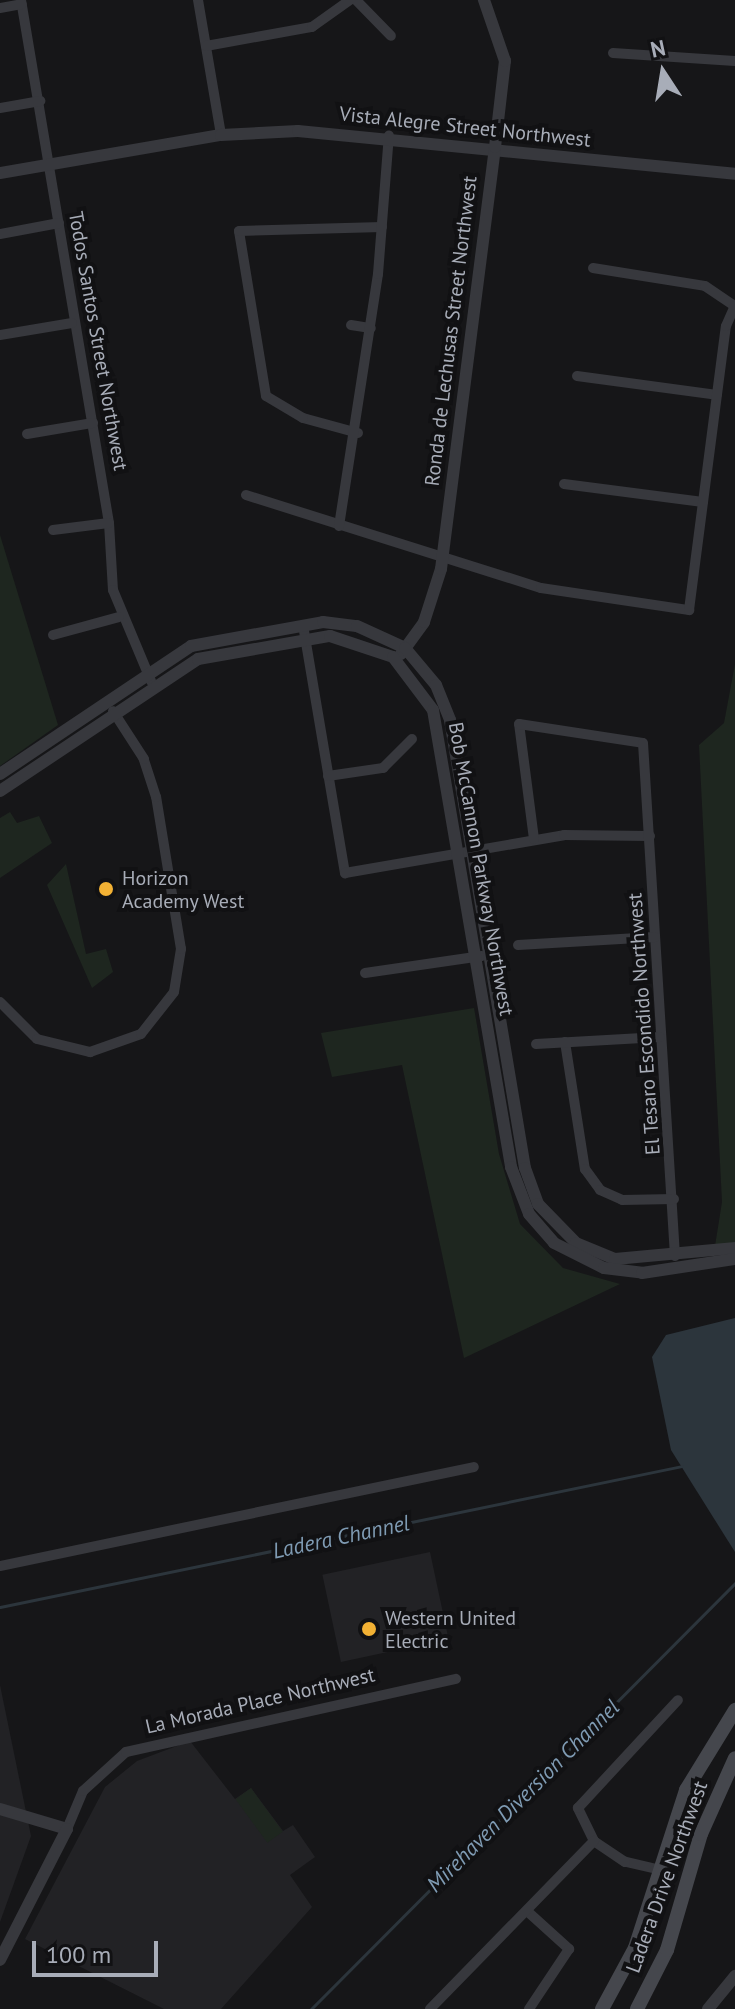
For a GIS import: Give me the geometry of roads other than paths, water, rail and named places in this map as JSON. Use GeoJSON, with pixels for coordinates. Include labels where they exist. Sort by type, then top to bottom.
{"type":"FeatureCollection","features":[{"type":"Feature","properties":{"kind":"main road","name":"Ladera Drive Northwest"},"geometry":{"type":"LineString","coordinates":[[602,2009],[635,1948],[686,1790],[735,1710]]}},
{"type":"Feature","properties":{"kind":"main road","name":"Ladera Drive Northwest"},"geometry":{"type":"LineString","coordinates":[[637,2009],[667,1950],[701,1834],[735,1758]]}},
{"type":"Feature","properties":{"kind":"street"},"geometry":{"type":"LineString","coordinates":[[198,0],[221,135]]}},
{"type":"Feature","properties":{"kind":"street"},"geometry":{"type":"LineString","coordinates":[[206,46],[312,27],[353,0],[391,36]]}},
{"type":"Feature","properties":{"kind":"street","name":"Ronda de Lechusas Street Northwest"},"geometry":{"type":"LineString","coordinates":[[396,660],[429,610],[442,560],[505,61],[484,0]]}},
{"type":"Feature","properties":{"kind":"street"},"geometry":{"type":"LineString","coordinates":[[0,8],[22,2]]}},
{"type":"Feature","properties":{"kind":"street","name":"Todos Santos Street Northwest"},"geometry":{"type":"LineString","coordinates":[[22,2],[50,164],[72,323],[93,423],[109,523],[119,617],[148,677]]}},
{"type":"Feature","properties":{"kind":"street"},"geometry":{"type":"LineString","coordinates":[[613,53],[735,61]]}},
{"type":"Feature","properties":{"kind":"street"},"geometry":{"type":"LineString","coordinates":[[0,108],[40,101]]}},
{"type":"Feature","properties":{"kind":"street","name":"Vista Alegre Street Northwest"},"geometry":{"type":"LineString","coordinates":[[0,173],[221,135],[389,135],[735,174]]}},
{"type":"Feature","properties":{"kind":"street"},"geometry":{"type":"LineString","coordinates":[[339,526],[358,433],[382,227],[389,135]]}},
{"type":"Feature","properties":{"kind":"street"},"geometry":{"type":"LineString","coordinates":[[0,234],[59,223]]}},
{"type":"Feature","properties":{"kind":"street"},"geometry":{"type":"LineString","coordinates":[[358,433],[303,418],[266,396],[239,231],[382,227]]}},
{"type":"Feature","properties":{"kind":"street"},"geometry":{"type":"LineString","coordinates":[[246,495],[442,560],[541,588],[689,610],[717,395],[735,306],[705,286],[593,268]]}},
{"type":"Feature","properties":{"kind":"street"},"geometry":{"type":"LineString","coordinates":[[0,335],[72,323]]}},
{"type":"Feature","properties":{"kind":"street"},"geometry":{"type":"LineString","coordinates":[[351,325],[371,328]]}},
{"type":"Feature","properties":{"kind":"street"},"geometry":{"type":"LineString","coordinates":[[577,376],[717,395]]}},
{"type":"Feature","properties":{"kind":"street"},"geometry":{"type":"LineString","coordinates":[[27,434],[93,423]]}},
{"type":"Feature","properties":{"kind":"street"},"geometry":{"type":"LineString","coordinates":[[564,484],[703,502]]}},
{"type":"Feature","properties":{"kind":"street"},"geometry":{"type":"LineString","coordinates":[[53,530],[109,523]]}},
{"type":"Feature","properties":{"kind":"street"},"geometry":{"type":"LineString","coordinates":[[53,635],[119,617]]}},
{"type":"Feature","properties":{"kind":"street"},"geometry":{"type":"LineString","coordinates":[[303,625],[345,873],[534,839],[650,836]]}},
{"type":"Feature","properties":{"kind":"street","name":"Bob McCannon Parkway Northwest"},"geometry":{"type":"LineString","coordinates":[[0,774],[105,700],[148,677],[191,646],[303,625],[357,626],[405,648],[446,708],[473,851],[525,1168],[538,1204],[563,1233],[594,1252],[639,1261],[735,1248]]}},
{"type":"Feature","properties":{"kind":"street","name":"Bob McCannon Parkway Northwest"},"geometry":{"type":"LineString","coordinates":[[0,791],[113,711],[148,677],[213,653],[305,639],[363,641],[396,660],[433,710],[514,1181],[540,1230],[586,1262],[623,1272],[735,1259]]}},
{"type":"Feature","properties":{"kind":"street"},"geometry":{"type":"LineString","coordinates":[[0,1002],[47,1044],[101,1050],[157,1019],[181,960],[153,785],[105,700]]}},
{"type":"Feature","properties":{"kind":"street","name":"El Tesaro Escondido Northwest"},"geometry":{"type":"LineString","coordinates":[[534,839],[519,724],[643,743],[660,1037],[674,1199],[675,1256]]}},
{"type":"Feature","properties":{"kind":"street"},"geometry":{"type":"LineString","coordinates":[[328,776],[383,768],[412,739]]}},
{"type":"Feature","properties":{"kind":"street"},"geometry":{"type":"LineString","coordinates":[[518,945],[655,937]]}},
{"type":"Feature","properties":{"kind":"street"},"geometry":{"type":"LineString","coordinates":[[365,973],[490,954]]}},
{"type":"Feature","properties":{"kind":"street"},"geometry":{"type":"LineString","coordinates":[[536,1044],[660,1037]]}},
{"type":"Feature","properties":{"kind":"street"},"geometry":{"type":"LineString","coordinates":[[565,1042],[585,1169],[600,1190],[622,1200],[674,1199]]}},
{"type":"Feature","properties":{"kind":"street"},"geometry":{"type":"LineString","coordinates":[[0,1566],[474,1467]]}},
{"type":"Feature","properties":{"kind":"street","name":"La Morada Place Northwest"},"geometry":{"type":"LineString","coordinates":[[0,1960],[83,1791],[126,1752],[456,1679]]}},
{"type":"Feature","properties":{"kind":"street"},"geometry":{"type":"LineString","coordinates":[[661,1870],[625,1862],[594,1841],[577,1819],[585,1794],[678,1700]]}},
{"type":"Feature","properties":{"kind":"street"},"geometry":{"type":"LineString","coordinates":[[0,1809],[67,1829]]}},
{"type":"Feature","properties":{"kind":"street"},"geometry":{"type":"LineString","coordinates":[[430,2009],[594,1841]]}},
{"type":"Feature","properties":{"kind":"street"},"geometry":{"type":"LineString","coordinates":[[527,1911],[569,1949],[529,2009]]}},
{"type":"Feature","properties":{"kind":"street"},"geometry":{"type":"LineString","coordinates":[[708,2009],[735,1976]]}},
{"type":"Feature","properties":{"kind":"waterway","name":"Ladera Channel"},"geometry":{"type":"LineString","coordinates":[[0,1607],[682,1466]]}},
{"type":"Feature","properties":{"kind":"waterway","name":"Mirehaven Diversion Channel"},"geometry":{"type":"LineString","coordinates":[[311,2009],[735,1583]]}},
{"type":"Feature","properties":{"kind":"place","name":"Horizon Academy West"},"geometry":{"type":"Point","coordinates":[106,889]}},
{"type":"Feature","properties":{"kind":"place","name":"Western United Electric"},"geometry":{"type":"Point","coordinates":[369,1629]}}]}
